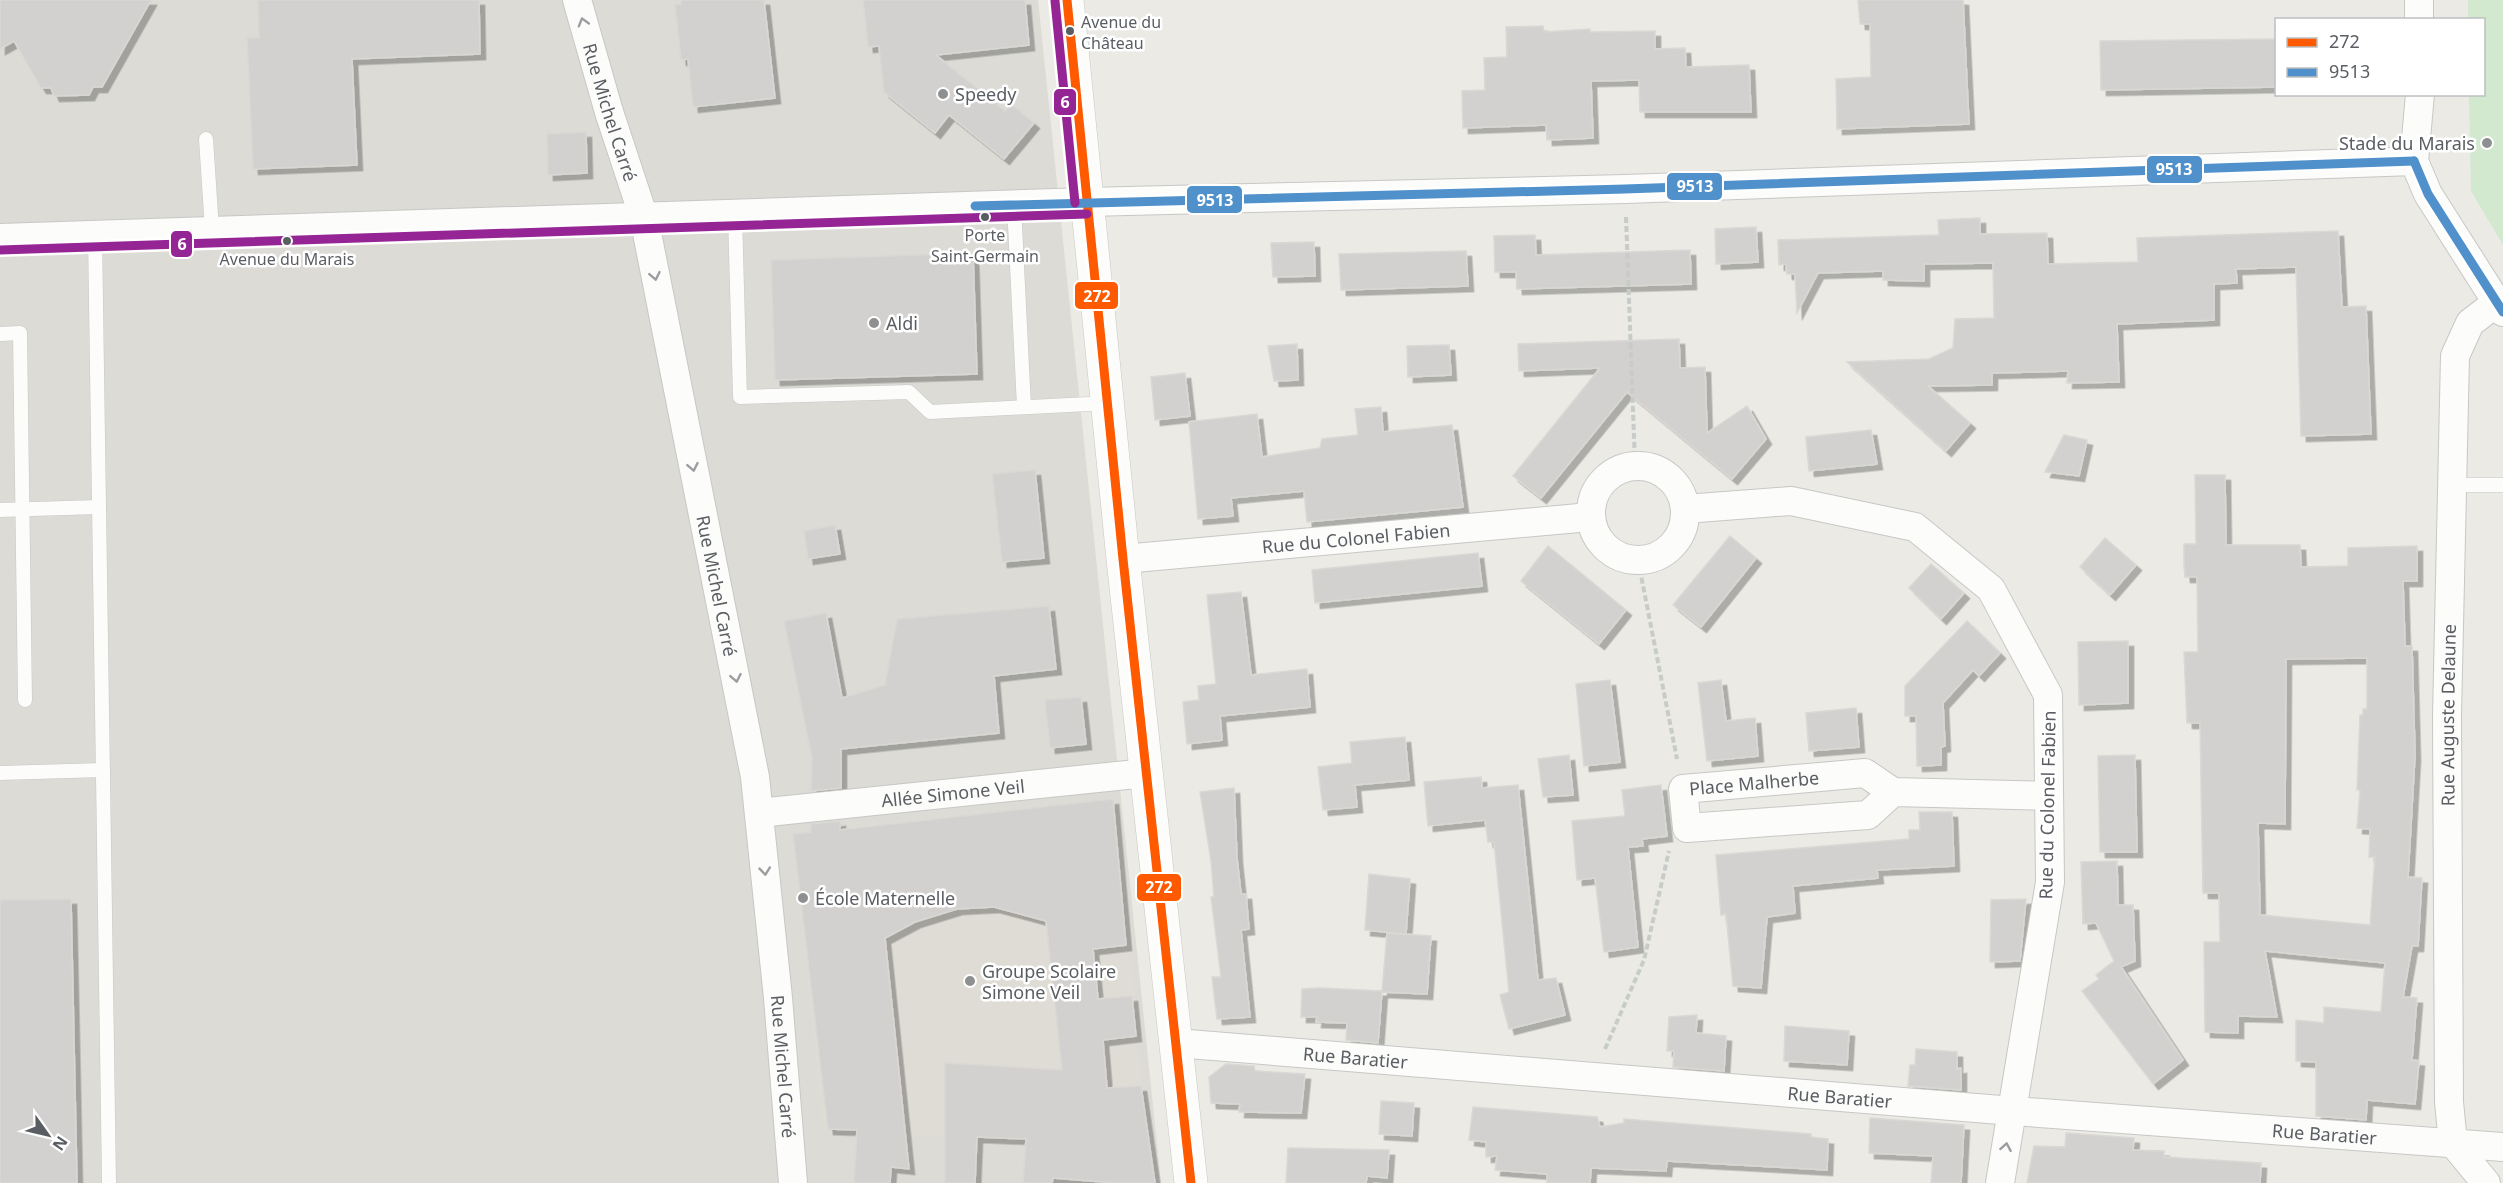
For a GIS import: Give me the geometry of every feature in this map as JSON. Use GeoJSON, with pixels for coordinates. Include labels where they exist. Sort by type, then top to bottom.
{"type":"FeatureCollection","features":[{"type":"Feature","properties":{"kind":"street","name":"Rue Michel Carré"},"geometry":{"type":"LineString","coordinates":[[577,0],[609,112],[644,218],[756,777],[778,998],[793,1183]]}},
{"type":"Feature","properties":{"kind":"street"},"geometry":{"type":"LineString","coordinates":[[1067,0],[1123,559],[1191,1183]]}},
{"type":"Feature","properties":{"kind":"street"},"geometry":{"type":"LineString","coordinates":[[2419,0],[2419,18]]}},
{"type":"Feature","properties":{"kind":"street"},"geometry":{"type":"LineString","coordinates":[[2420,96],[2414,161],[2428,194],[2500,308]]}},
{"type":"Feature","properties":{"kind":"street"},"geometry":{"type":"LineString","coordinates":[[0,238],[1088,202],[1625,189],[2414,161]]}},
{"type":"Feature","properties":{"kind":"street","name":"Rue Auguste Delaune"},"geometry":{"type":"LineString","coordinates":[[2452,1143],[2449,1102],[2447,739],[2455,356],[2470,323],[2500,308]]}},
{"type":"Feature","properties":{"kind":"street"},"geometry":{"type":"LineString","coordinates":[[1635,465],[1656,470],[1674,482],[1682,495],[1685,509],[1684,524],[1677,539],[1666,550],[1653,557],[1638,560],[1617,555],[1601,542],[1590,517],[1595,492],[1602,482],[1611,473],[1635,465]]}},
{"type":"Feature","properties":{"kind":"street","name":"Rue du Colonel Fabien"},"geometry":{"type":"LineString","coordinates":[[1685,509],[1791,501],[1915,527],[1991,589],[2048,695],[2050,882],[2000,1183]]}},
{"type":"Feature","properties":{"kind":"street","name":"Rue du Colonel Fabien"},"geometry":{"type":"LineString","coordinates":[[1123,559],[1590,517]]}},
{"type":"Feature","properties":{"kind":"street","name":"Place Malherbe"},"geometry":{"type":"LineString","coordinates":[[1865,772],[1893,792],[1868,815],[1687,828],[1683,789],[1865,772]]}},
{"type":"Feature","properties":{"kind":"street","name":"Allée Simone Veil"},"geometry":{"type":"LineString","coordinates":[[759,813],[1146,773]]}},
{"type":"Feature","properties":{"kind":"street"},"geometry":{"type":"LineString","coordinates":[[1893,792],[2049,796]]}},
{"type":"Feature","properties":{"kind":"street","name":"Rue Baratier"},"geometry":{"type":"LineString","coordinates":[[1176,1042],[2013,1111],[2503,1147]]}},
{"type":"Feature","properties":{"kind":"street"},"geometry":{"type":"LineString","coordinates":[[2452,1143],[2485,1179],[2486,1183]]}},
{"type":"Feature","properties":{"kind":"lane"},"geometry":{"type":"LineString","coordinates":[[206,139],[212,230]]}},
{"type":"Feature","properties":{"kind":"lane"},"geometry":{"type":"LineString","coordinates":[[1014,205],[1023,407]]}},
{"type":"Feature","properties":{"kind":"lane"},"geometry":{"type":"LineString","coordinates":[[735,215],[740,397],[909,392],[930,412],[1108,403]]}},
{"type":"Feature","properties":{"kind":"lane"},"geometry":{"type":"LineString","coordinates":[[95,234],[109,1183]]}},
{"type":"Feature","properties":{"kind":"lane"},"geometry":{"type":"LineString","coordinates":[[0,334],[20,333],[25,700]]}},
{"type":"Feature","properties":{"kind":"lane"},"geometry":{"type":"LineString","coordinates":[[2452,485],[2503,485]]}},
{"type":"Feature","properties":{"kind":"lane"},"geometry":{"type":"LineString","coordinates":[[0,510],[99,507]]}},
{"type":"Feature","properties":{"kind":"lane"},"geometry":{"type":"LineString","coordinates":[[0,773],[103,770]]}},
{"type":"Feature","properties":{"kind":"path"},"geometry":{"type":"LineString","coordinates":[[1625,189],[1635,465]]}},
{"type":"Feature","properties":{"kind":"path"},"geometry":{"type":"LineString","coordinates":[[1638,560],[1683,789]]}},
{"type":"Feature","properties":{"kind":"path"},"geometry":{"type":"LineString","coordinates":[[1593,1076],[1644,960],[1670,846]]}},
{"type":"Feature","properties":{"kind":"shaded area"},"geometry":{"type":"Polygon","coordinates":[[[0,0],[1038,0],[1161,1183],[0,1183],[0,0]]]}},
{"type":"Feature","properties":{"kind":"shaded area","name":"Groupe Scolaire Simone Veil"},"geometry":{"type":"Polygon","coordinates":[[[1115,798],[1149,1150],[823,1130],[792,832],[1115,798]]]}},
{"type":"Feature","properties":{"kind":"green space","name":"Stade du Marais"},"geometry":{"type":"Polygon","coordinates":[[[2468,0],[2503,0],[2503,245],[2471,191],[2469,96],[2485,96],[2485,18],[2468,18],[2468,0]]]}},
{"type":"Feature","properties":{"kind":"building"},"geometry":{"type":"Polygon","coordinates":[[[0,0],[151,0],[102,87],[93,87],[89,95],[54,96],[51,88],[41,88],[14,41],[0,49],[0,0]]]}},
{"type":"Feature","properties":{"kind":"building"},"geometry":{"type":"Polygon","coordinates":[[[258,0],[479,0],[480,54],[352,59],[357,165],[253,169],[247,38],[259,38],[258,0]]]}},
{"type":"Feature","properties":{"kind":"building"},"geometry":{"type":"Polygon","coordinates":[[[681,0],[764,0],[775,98],[693,107],[688,59],[681,60],[675,5],[681,4],[681,0]]]}},
{"type":"Feature","properties":{"kind":"building"},"geometry":{"type":"Polygon","coordinates":[[[863,0],[1025,0],[1029,45],[936,55],[1005,111],[1011,104],[1034,123],[1004,159],[949,115],[935,133],[884,92],[879,46],[868,47],[863,0]]]}},
{"type":"Feature","properties":{"kind":"building"},"geometry":{"type":"Polygon","coordinates":[[[1858,0],[1963,0],[1969,124],[1837,129],[1836,79],[1871,77],[1870,24],[1860,24],[1858,0]]]}},
{"type":"Feature","properties":{"kind":"building"},"geometry":{"type":"Polygon","coordinates":[[[1543,26],[1544,32],[1590,29],[1590,32],[1655,31],[1655,49],[1685,48],[1686,67],[1749,65],[1751,112],[1640,112],[1639,80],[1591,81],[1593,138],[1547,140],[1546,125],[1463,128],[1462,91],[1485,90],[1484,58],[1507,57],[1506,27],[1543,26]]]}},
{"type":"Feature","properties":{"kind":"building"},"geometry":{"type":"Polygon","coordinates":[[[2275,39],[2275,87],[2101,90],[2100,41],[2275,39]]]}},
{"type":"Feature","properties":{"kind":"building"},"geometry":{"type":"Polygon","coordinates":[[[586,132],[587,173],[548,175],[547,134],[586,132]]]}},
{"type":"Feature","properties":{"kind":"building"},"geometry":{"type":"Polygon","coordinates":[[[1980,218],[1980,234],[2047,233],[2048,264],[2138,262],[2137,238],[2338,231],[2342,307],[2366,306],[2371,434],[2301,436],[2296,267],[2236,269],[2237,283],[2214,284],[2214,320],[2117,324],[2119,382],[2067,383],[2068,371],[1992,373],[1992,385],[1928,386],[1970,423],[1946,451],[1847,362],[1929,359],[1953,348],[1955,319],[1994,318],[1993,263],[1924,264],[1924,281],[1883,280],[1883,271],[1818,273],[1797,313],[1795,274],[1787,274],[1786,264],[1779,265],[1778,240],[1939,235],[1938,220],[1980,218]]]}},
{"type":"Feature","properties":{"kind":"building"},"geometry":{"type":"Polygon","coordinates":[[[1756,227],[1758,262],[1716,264],[1715,229],[1756,227]]]}},
{"type":"Feature","properties":{"kind":"building"},"geometry":{"type":"Polygon","coordinates":[[[1535,235],[1536,255],[1690,250],[1691,284],[1517,289],[1516,272],[1495,272],[1494,236],[1535,235]]]}},
{"type":"Feature","properties":{"kind":"building"},"geometry":{"type":"Polygon","coordinates":[[[1314,242],[1315,276],[1273,277],[1271,243],[1314,242]]]}},
{"type":"Feature","properties":{"kind":"building"},"geometry":{"type":"Polygon","coordinates":[[[1466,251],[1468,286],[1341,290],[1339,254],[1466,251]]]}},
{"type":"Feature","properties":{"kind":"building","name":"Aldi"},"geometry":{"type":"Polygon","coordinates":[[[973,253],[977,374],[775,380],[771,260],[973,253]]]}},
{"type":"Feature","properties":{"kind":"building"},"geometry":{"type":"Polygon","coordinates":[[[1679,339],[1680,368],[1705,367],[1707,433],[1747,406],[1766,439],[1732,479],[1627,392],[1541,498],[1513,476],[1600,368],[1519,371],[1518,344],[1679,339]]]}},
{"type":"Feature","properties":{"kind":"building"},"geometry":{"type":"Polygon","coordinates":[[[1297,344],[1298,380],[1274,381],[1268,346],[1297,344]]]}},
{"type":"Feature","properties":{"kind":"building"},"geometry":{"type":"Polygon","coordinates":[[[1449,345],[1451,375],[1408,377],[1407,346],[1449,345]]]}},
{"type":"Feature","properties":{"kind":"building"},"geometry":{"type":"Polygon","coordinates":[[[1185,373],[1190,416],[1155,420],[1151,377],[1185,373]]]}},
{"type":"Feature","properties":{"kind":"building"},"geometry":{"type":"Polygon","coordinates":[[[1381,407],[1383,432],[1452,425],[1463,507],[1307,522],[1304,491],[1231,498],[1233,516],[1198,519],[1189,422],[1257,414],[1262,457],[1320,448],[1322,439],[1358,435],[1355,409],[1381,407]]]}},
{"type":"Feature","properties":{"kind":"building"},"geometry":{"type":"Polygon","coordinates":[[[1871,430],[1877,464],[1809,471],[1806,437],[1871,430]]]}},
{"type":"Feature","properties":{"kind":"building"},"geometry":{"type":"Polygon","coordinates":[[[2064,435],[2087,440],[2079,476],[2045,472],[2064,435]]]}},
{"type":"Feature","properties":{"kind":"building"},"geometry":{"type":"Polygon","coordinates":[[[1035,470],[1044,558],[1002,562],[992,474],[1035,470]]]}},
{"type":"Feature","properties":{"kind":"building"},"geometry":{"type":"Polygon","coordinates":[[[2195,475],[2225,475],[2226,545],[2300,545],[2301,567],[2348,566],[2348,548],[2417,546],[2417,581],[2403,581],[2405,646],[2412,646],[2415,755],[2408,877],[2422,878],[2418,946],[2412,946],[2403,997],[2417,998],[2412,1060],[2419,1061],[2415,1104],[2367,1100],[2366,1120],[2316,1116],[2316,1062],[2296,1061],[2296,1020],[2324,1023],[2324,1007],[2381,1012],[2385,963],[2265,951],[2277,1017],[2238,1016],[2238,1033],[2205,1032],[2204,942],[2220,942],[2219,893],[2203,893],[2200,723],[2187,723],[2184,652],[2198,652],[2197,577],[2185,577],[2184,544],[2196,544],[2195,475]],[[2367,658],[2286,659],[2285,824],[2258,823],[2260,915],[2370,925],[2375,857],[2369,857],[2370,829],[2357,828],[2360,790],[2357,790],[2360,715],[2363,715],[2363,709],[2367,709],[2367,658]]]}},
{"type":"Feature","properties":{"kind":"building"},"geometry":{"type":"Polygon","coordinates":[[[835,525],[840,554],[808,559],[804,531],[835,525]]]}},
{"type":"Feature","properties":{"kind":"building"},"geometry":{"type":"Polygon","coordinates":[[[1730,536],[1756,558],[1701,627],[1673,605],[1730,536]]]}},
{"type":"Feature","properties":{"kind":"building"},"geometry":{"type":"Polygon","coordinates":[[[2105,538],[2136,565],[2110,595],[2080,567],[2105,538]]]}},
{"type":"Feature","properties":{"kind":"building"},"geometry":{"type":"Polygon","coordinates":[[[1548,546],[1626,610],[1599,644],[1521,581],[1548,546]]]}},
{"type":"Feature","properties":{"kind":"building"},"geometry":{"type":"Polygon","coordinates":[[[1478,553],[1482,586],[1315,603],[1312,570],[1478,553]]]}},
{"type":"Feature","properties":{"kind":"building"},"geometry":{"type":"Polygon","coordinates":[[[1931,564],[1964,593],[1941,619],[1909,588],[1931,564]]]}},
{"type":"Feature","properties":{"kind":"building"},"geometry":{"type":"Polygon","coordinates":[[[1241,592],[1251,675],[1307,669],[1310,707],[1220,716],[1222,740],[1187,744],[1183,702],[1199,700],[1198,686],[1216,684],[1207,595],[1241,592]]]}},
{"type":"Feature","properties":{"kind":"building"},"geometry":{"type":"Polygon","coordinates":[[[1049,606],[1056,669],[994,676],[999,733],[841,749],[841,788],[811,791],[812,758],[784,621],[826,613],[842,698],[885,685],[897,619],[1049,606]]]}},
{"type":"Feature","properties":{"kind":"building"},"geometry":{"type":"Polygon","coordinates":[[[1967,621],[2000,653],[1979,676],[1973,670],[1943,703],[1945,746],[1941,747],[1941,765],[1917,766],[1916,716],[1905,716],[1905,686],[1967,621]]]}},
{"type":"Feature","properties":{"kind":"building"},"geometry":{"type":"Polygon","coordinates":[[[2128,641],[2128,703],[2079,705],[2078,642],[2128,641]]]}},
{"type":"Feature","properties":{"kind":"building"},"geometry":{"type":"Polygon","coordinates":[[[1610,680],[1620,762],[1584,766],[1576,684],[1610,680]]]}},
{"type":"Feature","properties":{"kind":"building"},"geometry":{"type":"Polygon","coordinates":[[[1721,680],[1726,721],[1755,718],[1758,756],[1707,761],[1698,683],[1721,680]]]}},
{"type":"Feature","properties":{"kind":"building"},"geometry":{"type":"Polygon","coordinates":[[[1081,697],[1086,744],[1050,748],[1045,700],[1081,697]]]}},
{"type":"Feature","properties":{"kind":"building"},"geometry":{"type":"Polygon","coordinates":[[[1856,708],[1859,747],[1809,751],[1806,713],[1856,708]]]}},
{"type":"Feature","properties":{"kind":"building"},"geometry":{"type":"Polygon","coordinates":[[[1405,737],[1409,780],[1355,785],[1357,807],[1323,810],[1318,767],[1352,763],[1350,742],[1405,737]]]}},
{"type":"Feature","properties":{"kind":"building"},"geometry":{"type":"Polygon","coordinates":[[[1569,755],[1573,795],[1543,797],[1538,759],[1569,755]]]}},
{"type":"Feature","properties":{"kind":"building"},"geometry":{"type":"Polygon","coordinates":[[[2135,755],[2137,852],[2100,852],[2098,756],[2135,755]]]}},
{"type":"Feature","properties":{"kind":"building"},"geometry":{"type":"Polygon","coordinates":[[[1481,777],[1482,788],[1518,785],[1538,980],[1556,978],[1565,1015],[1509,1029],[1500,995],[1509,992],[1494,842],[1488,842],[1485,820],[1428,826],[1424,782],[1481,777]]]}},
{"type":"Feature","properties":{"kind":"building"},"geometry":{"type":"Polygon","coordinates":[[[1661,785],[1667,836],[1642,839],[1643,846],[1628,847],[1638,947],[1604,952],[1595,878],[1577,880],[1572,821],[1625,816],[1622,790],[1661,785]]]}},
{"type":"Feature","properties":{"kind":"building"},"geometry":{"type":"Polygon","coordinates":[[[1234,788],[1237,858],[1241,894],[1246,894],[1249,929],[1241,930],[1250,1017],[1217,1019],[1212,977],[1221,977],[1211,897],[1214,897],[1211,861],[1200,792],[1234,788]]]}},
{"type":"Feature","properties":{"kind":"building","name":"Groupe Scolaire Simone Veil"},"geometry":{"type":"Polygon","coordinates":[[[1113,799],[1126,945],[1093,949],[1098,999],[1132,996],[1136,1036],[1103,1040],[1107,1088],[1141,1086],[1155,1183],[1115,1183],[1053,1178],[1052,1183],[1023,1183],[1026,1139],[977,1137],[975,1183],[945,1183],[945,1063],[1062,1070],[1046,921],[994,907],[957,909],[915,922],[885,938],[909,1169],[891,1167],[890,1183],[854,1183],[857,1130],[828,1129],[793,834],[811,832],[811,824],[840,821],[840,830],[1113,799]]]}},
{"type":"Feature","properties":{"kind":"building"},"geometry":{"type":"Polygon","coordinates":[[[1919,812],[1952,812],[1954,866],[1877,870],[1878,878],[1793,886],[1795,913],[1767,917],[1761,988],[1733,986],[1726,914],[1721,915],[1716,855],[1909,839],[1909,830],[1920,830],[1919,812]]]}},
{"type":"Feature","properties":{"kind":"building"},"geometry":{"type":"Polygon","coordinates":[[[2117,861],[2118,905],[2133,905],[2135,961],[2121,967],[2183,1060],[2153,1084],[2082,991],[2099,979],[2096,975],[2114,961],[2096,923],[2083,924],[2081,862],[2117,861]]]}},
{"type":"Feature","properties":{"kind":"building"},"geometry":{"type":"Polygon","coordinates":[[[1369,874],[1410,879],[1406,934],[1365,930],[1369,874]]]}},
{"type":"Feature","properties":{"kind":"building"},"geometry":{"type":"Polygon","coordinates":[[[71,899],[77,1183],[0,1183],[0,900],[71,899]]]}},
{"type":"Feature","properties":{"kind":"building"},"geometry":{"type":"Polygon","coordinates":[[[2026,899],[2020,961],[1990,962],[1991,900],[2026,899]]]}},
{"type":"Feature","properties":{"kind":"building"},"geometry":{"type":"Polygon","coordinates":[[[1387,933],[1431,936],[1427,994],[1382,992],[1387,933]]]}},
{"type":"Feature","properties":{"kind":"building"},"geometry":{"type":"Polygon","coordinates":[[[1302,989],[1382,991],[1378,1043],[1346,1040],[1347,1023],[1316,1022],[1317,1017],[1301,1017],[1302,989]]]}},
{"type":"Feature","properties":{"kind":"building"},"geometry":{"type":"Polygon","coordinates":[[[1697,1015],[1696,1033],[1726,1036],[1724,1071],[1673,1067],[1674,1051],[1667,1051],[1669,1017],[1697,1015]]]}},
{"type":"Feature","properties":{"kind":"building"},"geometry":{"type":"Polygon","coordinates":[[[1785,1026],[1849,1031],[1847,1065],[1784,1061],[1785,1026]]]}},
{"type":"Feature","properties":{"kind":"building"},"geometry":{"type":"Polygon","coordinates":[[[1916,1049],[1957,1052],[1957,1069],[1961,1068],[1961,1090],[1908,1086],[1910,1065],[1915,1065],[1916,1049]]]}},
{"type":"Feature","properties":{"kind":"building"},"geometry":{"type":"Polygon","coordinates":[[[1226,1064],[1254,1066],[1255,1071],[1305,1074],[1301,1113],[1239,1112],[1240,1104],[1211,1103],[1209,1077],[1226,1064]]]}},
{"type":"Feature","properties":{"kind":"building"},"geometry":{"type":"Polygon","coordinates":[[[1381,1101],[1414,1103],[1412,1136],[1379,1134],[1381,1101]]]}},
{"type":"Feature","properties":{"kind":"building"},"geometry":{"type":"Polygon","coordinates":[[[1473,1107],[1597,1117],[1600,1127],[1624,1123],[1624,1119],[1811,1134],[1811,1137],[1828,1139],[1827,1170],[1667,1161],[1666,1171],[1591,1168],[1590,1183],[1547,1183],[1547,1174],[1495,1170],[1497,1156],[1486,1157],[1486,1142],[1469,1140],[1473,1107]]]}},
{"type":"Feature","properties":{"kind":"building"},"geometry":{"type":"Polygon","coordinates":[[[1870,1118],[1964,1125],[1961,1183],[1931,1183],[1933,1156],[1869,1153],[1870,1118]]]}},
{"type":"Feature","properties":{"kind":"building"},"geometry":{"type":"Polygon","coordinates":[[[2066,1133],[2134,1138],[2133,1150],[2164,1151],[2164,1157],[2261,1163],[2260,1183],[2027,1183],[2034,1146],[2065,1147],[2066,1133]]]}},
{"type":"Feature","properties":{"kind":"building"},"geometry":{"type":"Polygon","coordinates":[[[1288,1148],[1389,1150],[1387,1178],[1367,1176],[1366,1183],[1286,1183],[1288,1148]]]}},
{"type":"Feature","properties":{"kind":"transit line","name":"272"},"geometry":{"type":"LineString","coordinates":[[1067,0],[1123,559],[1191,1183]]}},
{"type":"Feature","properties":{"kind":"transit line","name":"6"},"geometry":{"type":"LineString","coordinates":[[1055,1],[1075,203]]}},
{"type":"Feature","properties":{"kind":"transit line","name":"9513"},"geometry":{"type":"LineString","coordinates":[[2414,161],[2428,194],[2503,312]]}},
{"type":"Feature","properties":{"kind":"transit line","name":"9513"},"geometry":{"type":"LineString","coordinates":[[975,206],[1625,189],[2414,161]]}},
{"type":"Feature","properties":{"kind":"transit line","name":"6"},"geometry":{"type":"LineString","coordinates":[[0,250],[1087,214]]}},
{"type":"Feature","properties":{"kind":"place","name":"Avenue du Château"},"geometry":{"type":"Point","coordinates":[1070,31]}},
{"type":"Feature","properties":{"kind":"place","name":"Speedy"},"geometry":{"type":"Point","coordinates":[943,94]}},
{"type":"Feature","properties":{"kind":"place","name":"Stade du Marais"},"geometry":{"type":"Point","coordinates":[2487,143]}},
{"type":"Feature","properties":{"kind":"place","name":"Porte Saint-Germain"},"geometry":{"type":"Point","coordinates":[985,217]}},
{"type":"Feature","properties":{"kind":"place","name":"Avenue du Marais"},"geometry":{"type":"Point","coordinates":[287,241]}},
{"type":"Feature","properties":{"kind":"place","name":"Aldi"},"geometry":{"type":"Point","coordinates":[874,323]}},
{"type":"Feature","properties":{"kind":"place","name":"École Maternelle"},"geometry":{"type":"Point","coordinates":[803,898]}},
{"type":"Feature","properties":{"kind":"place","name":"Groupe Scolaire Simone Veil"},"geometry":{"type":"Point","coordinates":[970,981]}}]}
